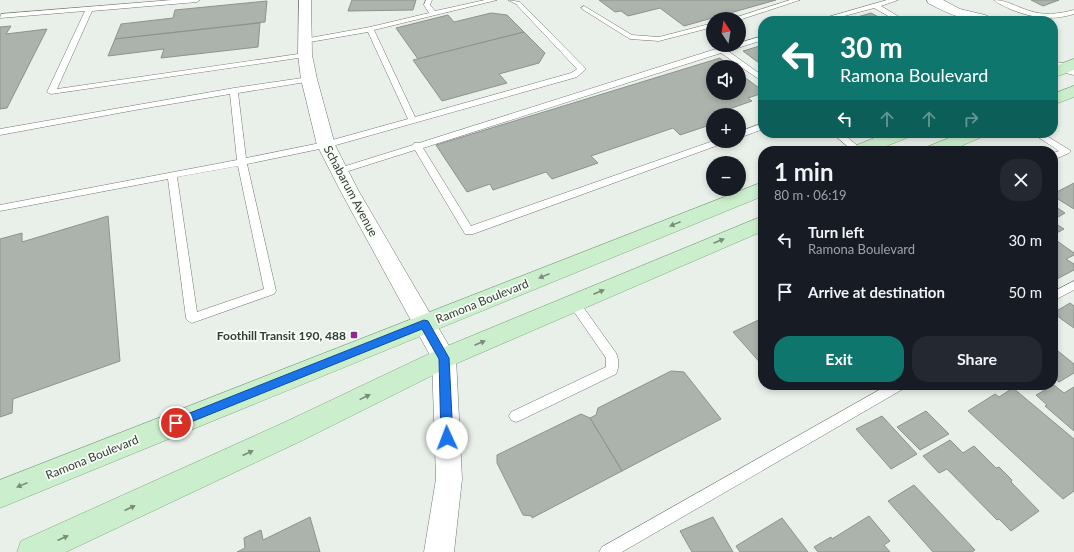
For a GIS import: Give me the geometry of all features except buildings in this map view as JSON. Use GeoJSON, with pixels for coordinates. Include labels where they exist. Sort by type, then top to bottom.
{"type":"FeatureCollection","features":[{"type":"Feature","properties":{"kind":"main road"},"geometry":{"type":"LineString","coordinates":[[1058,98],[1074,92]]}},
{"type":"Feature","properties":{"kind":"main road"},"geometry":{"type":"LineString","coordinates":[[871,146],[891,138]]}},
{"type":"Feature","properties":{"kind":"main road"},"geometry":{"type":"LineString","coordinates":[[946,146],[964,138]]}},
{"type":"Feature","properties":{"kind":"main road","name":"Ramona Boulevard"},"geometry":{"type":"LineString","coordinates":[[0,494],[758,191]]}},
{"type":"Feature","properties":{"kind":"main road"},"geometry":{"type":"LineString","coordinates":[[32,552],[292,432],[444,358],[758,225]]}},
{"type":"Feature","properties":{"kind":"street","name":"Schabarum Avenue"},"geometry":{"type":"LineString","coordinates":[[305,0],[304,48],[309,79],[326,145],[339,171],[444,358]]}},
{"type":"Feature","properties":{"kind":"street"},"geometry":{"type":"LineString","coordinates":[[933,0],[955,16]]}},
{"type":"Feature","properties":{"kind":"street"},"geometry":{"type":"LineString","coordinates":[[439,552],[449,479],[444,358]]}},
{"type":"Feature","properties":{"kind":"lane"},"geometry":{"type":"LineString","coordinates":[[1,16],[197,0]]}},
{"type":"Feature","properties":{"kind":"lane"},"geometry":{"type":"LineString","coordinates":[[429,0],[427,6],[433,14]]}},
{"type":"Feature","properties":{"kind":"lane"},"geometry":{"type":"LineString","coordinates":[[89,9],[51,92],[304,48],[370,29],[494,0]]}},
{"type":"Feature","properties":{"kind":"lane"},"geometry":{"type":"LineString","coordinates":[[0,208],[326,145],[574,75],[582,69],[518,3],[511,0]]}},
{"type":"Feature","properties":{"kind":"lane"},"geometry":{"type":"LineString","coordinates":[[746,16],[796,0]]}},
{"type":"Feature","properties":{"kind":"lane"},"geometry":{"type":"LineString","coordinates":[[836,16],[895,0]]}},
{"type":"Feature","properties":{"kind":"lane"},"geometry":{"type":"LineString","coordinates":[[997,0],[1033,16]]}},
{"type":"Feature","properties":{"kind":"lane"},"geometry":{"type":"LineString","coordinates":[[874,5],[893,16]]}},
{"type":"Feature","properties":{"kind":"lane"},"geometry":{"type":"LineString","coordinates":[[584,8],[630,37],[659,39],[706,28]]}},
{"type":"Feature","properties":{"kind":"lane"},"geometry":{"type":"LineString","coordinates":[[1058,17],[1074,12]]}},
{"type":"Feature","properties":{"kind":"lane"},"geometry":{"type":"LineString","coordinates":[[370,29],[413,121]]}},
{"type":"Feature","properties":{"kind":"lane"},"geometry":{"type":"LineString","coordinates":[[746,43],[758,39]]}},
{"type":"Feature","properties":{"kind":"lane"},"geometry":{"type":"LineString","coordinates":[[339,171],[417,145],[716,52]]}},
{"type":"Feature","properties":{"kind":"lane"},"geometry":{"type":"LineString","coordinates":[[725,52],[758,76]]}},
{"type":"Feature","properties":{"kind":"lane"},"geometry":{"type":"LineString","coordinates":[[0,132],[234,90],[309,79]]}},
{"type":"Feature","properties":{"kind":"lane"},"geometry":{"type":"LineString","coordinates":[[172,175],[192,318],[270,291],[242,162],[234,90]]}},
{"type":"Feature","properties":{"kind":"lane"},"geometry":{"type":"LineString","coordinates":[[746,132],[758,128]]}},
{"type":"Feature","properties":{"kind":"lane"},"geometry":{"type":"LineString","coordinates":[[842,138],[853,146]]}},
{"type":"Feature","properties":{"kind":"lane"},"geometry":{"type":"LineString","coordinates":[[1047,138],[1070,149]]}},
{"type":"Feature","properties":{"kind":"lane"},"geometry":{"type":"LineString","coordinates":[[417,145],[469,231],[706,146]]}},
{"type":"Feature","properties":{"kind":"lane"},"geometry":{"type":"LineString","coordinates":[[1058,155],[1070,149]]}},
{"type":"Feature","properties":{"kind":"lane"},"geometry":{"type":"LineString","coordinates":[[1058,294],[1074,285]]}},
{"type":"Feature","properties":{"kind":"lane"},"geometry":{"type":"LineString","coordinates":[[516,416],[612,370],[612,357],[574,303]]}},
{"type":"Feature","properties":{"kind":"lane"},"geometry":{"type":"LineString","coordinates":[[607,552],[890,390]]}},
{"type":"Feature","properties":{"kind":"place","name":"Foothill Transit 190, 488"},"geometry":{"type":"Point","coordinates":[354,335]}},
{"type":"Feature","properties":{"kind":"route"},"geometry":{"type":"LineString","coordinates":[[176,423],[424,324],[444,358],[447,438]]}}]}
